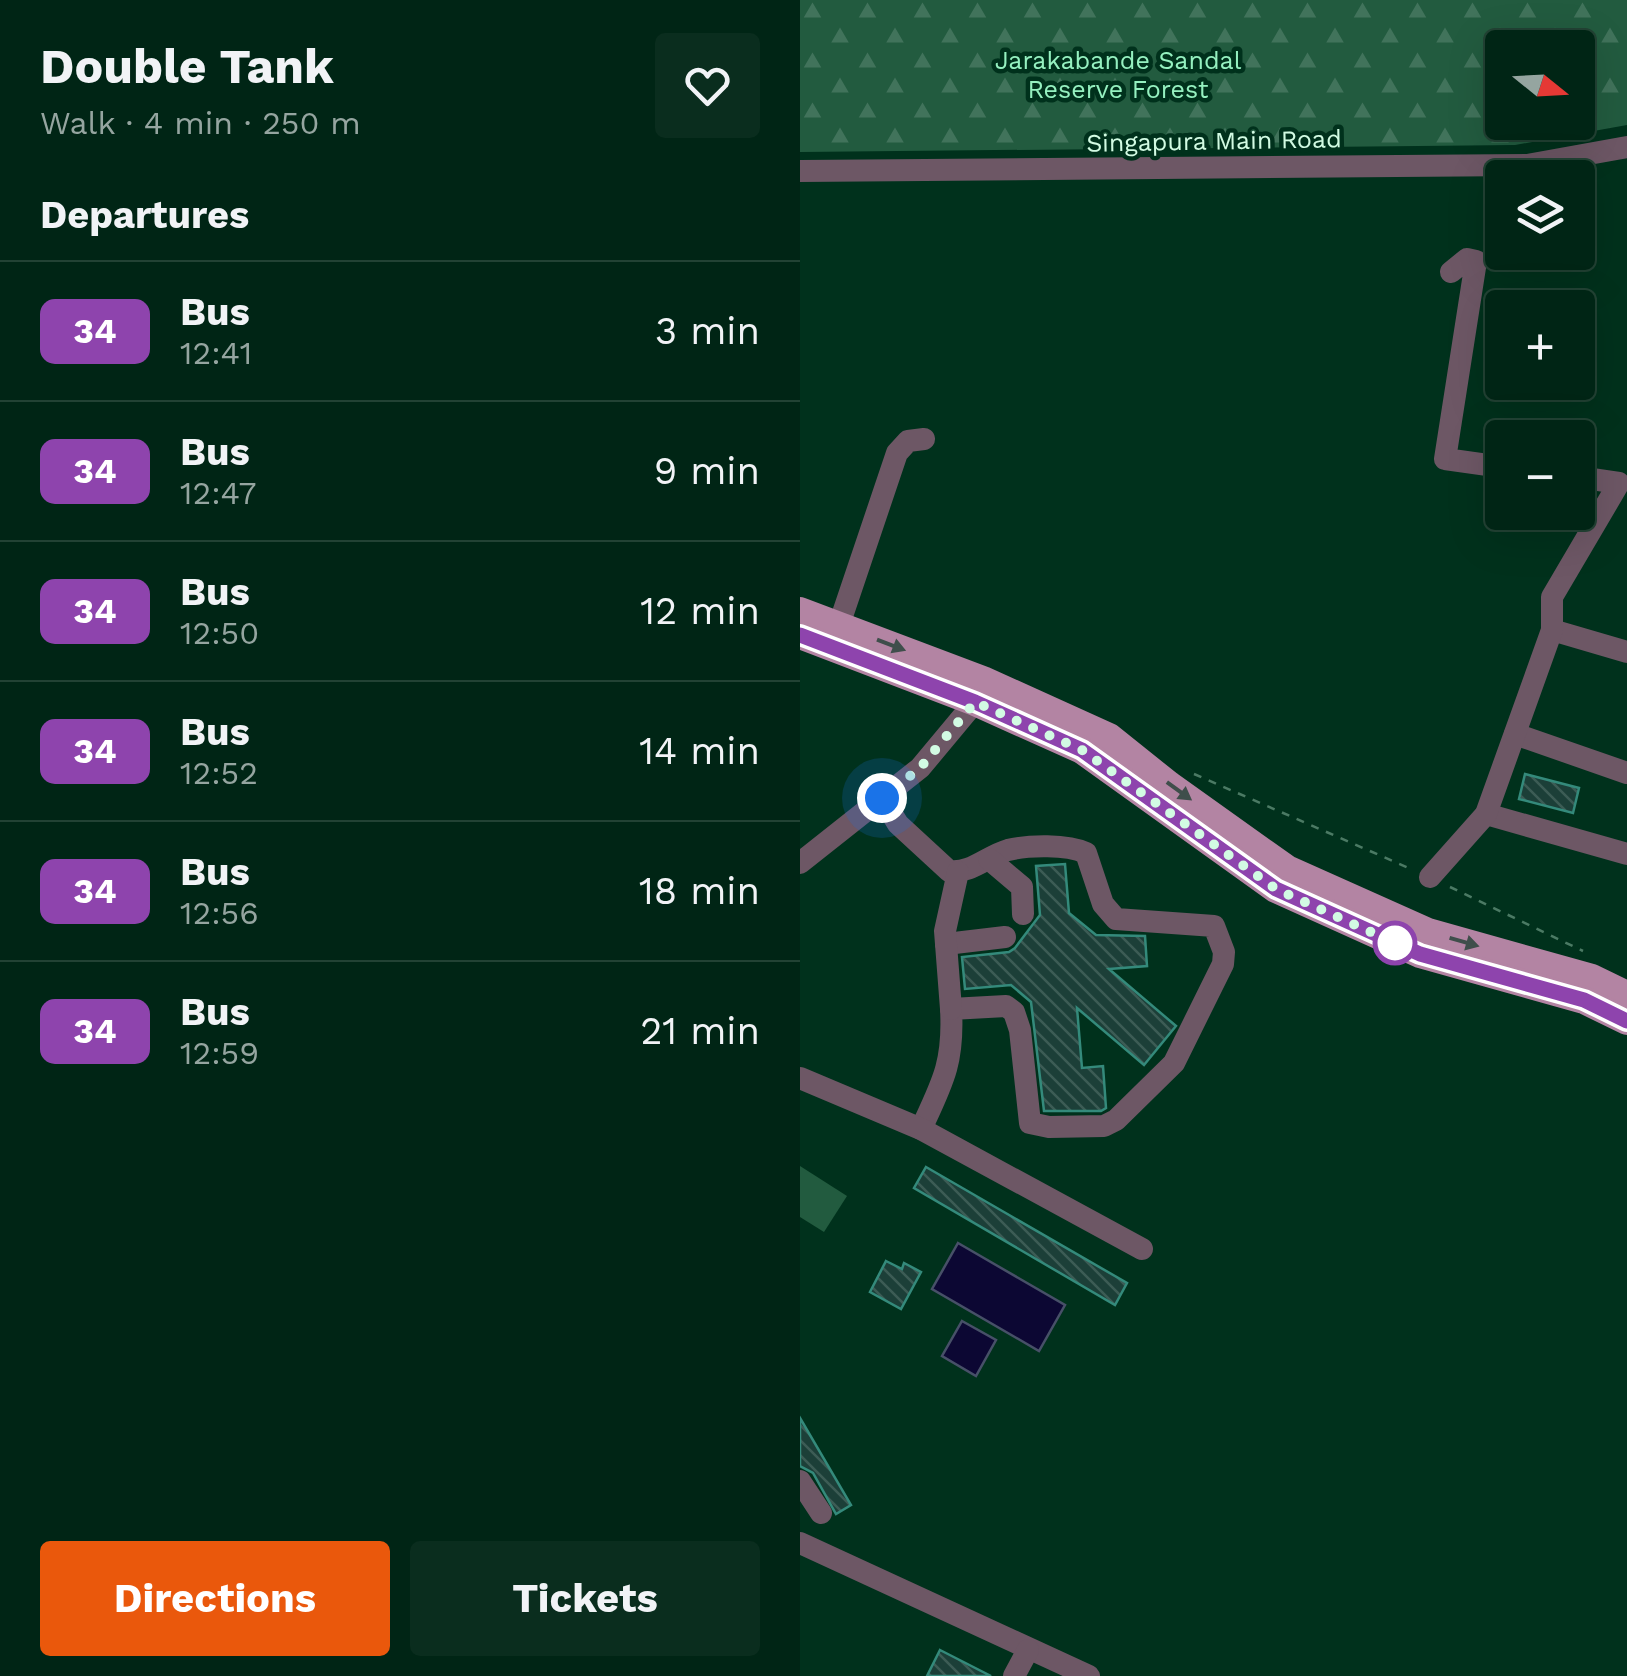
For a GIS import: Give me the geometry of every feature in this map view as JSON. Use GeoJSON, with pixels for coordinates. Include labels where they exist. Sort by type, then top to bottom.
{"type":"FeatureCollection","features":[{"type":"Feature","properties":{"kind":"main road"},"geometry":{"type":"LineString","coordinates":[[800,610],[979,691],[1082,750],[1276,889],[1420,954],[1584,1000],[1627,1021]]}},
{"type":"Feature","properties":{"kind":"main road"},"geometry":{"type":"LineString","coordinates":[[800,635],[1109,737],[1287,869],[1428,932],[1592,978],[1627,995]]}},
{"type":"Feature","properties":{"kind":"street","name":"Singapura Main Road"},"geometry":{"type":"LineString","coordinates":[[800,171],[1527,164],[1627,146]]}},
{"type":"Feature","properties":{"kind":"street"},"geometry":{"type":"LineString","coordinates":[[1451,272],[1467,260],[1476,261],[1445,460],[1485,465]]}},
{"type":"Feature","properties":{"kind":"street"},"geometry":{"type":"LineString","coordinates":[[839,625],[897,453],[908,441],[924,440]]}},
{"type":"Feature","properties":{"kind":"street"},"geometry":{"type":"LineString","coordinates":[[1430,877],[1486,814],[1552,630],[1552,597],[1620,490],[1595,482]]}},
{"type":"Feature","properties":{"kind":"street"},"geometry":{"type":"LineString","coordinates":[[1552,630],[1627,652]]}},
{"type":"Feature","properties":{"kind":"street"},"geometry":{"type":"LineString","coordinates":[[800,863],[920,768],[979,691]]}},
{"type":"Feature","properties":{"kind":"street"},"geometry":{"type":"LineString","coordinates":[[1514,734],[1627,773]]}},
{"type":"Feature","properties":{"kind":"street"},"geometry":{"type":"LineString","coordinates":[[882,798],[898,824],[949,870],[958,872],[1006,850],[1074,848],[1086,853],[1103,904],[1116,919],[1214,926],[1224,952],[1223,964],[1174,1063],[1116,1120],[1104,1126],[1048,1127],[1030,1123],[1020,1030],[1014,1012],[992,1004],[951,1009]]}},
{"type":"Feature","properties":{"kind":"street"},"geometry":{"type":"LineString","coordinates":[[1486,814],[1627,854]]}},
{"type":"Feature","properties":{"kind":"street"},"geometry":{"type":"LineString","coordinates":[[990,859],[1022,887],[1023,914]]}},
{"type":"Feature","properties":{"kind":"street"},"geometry":{"type":"LineString","coordinates":[[921,1129],[949,1068],[953,1040],[946,944],[948,912],[958,872]]}},
{"type":"Feature","properties":{"kind":"street"},"geometry":{"type":"LineString","coordinates":[[946,944],[1005,938]]}},
{"type":"Feature","properties":{"kind":"street"},"geometry":{"type":"LineString","coordinates":[[801,1081],[921,1129],[1142,1249]]}},
{"type":"Feature","properties":{"kind":"street"},"geometry":{"type":"LineString","coordinates":[[800,1480],[821,1513]]}},
{"type":"Feature","properties":{"kind":"street"},"geometry":{"type":"LineString","coordinates":[[800,1544],[1089,1676]]}},
{"type":"Feature","properties":{"kind":"street"},"geometry":{"type":"LineString","coordinates":[[1014,1676],[1028,1650]]}},
{"type":"Feature","properties":{"kind":"path"},"geometry":{"type":"LineString","coordinates":[[1180,768],[1430,877],[1586,953]]}},
{"type":"Feature","properties":{"kind":"green space","name":"Jarakabande Sandal Reserve Forest"},"geometry":{"type":"Polygon","coordinates":[[[800,0],[1627,0],[1627,125],[1595,131],[1595,30],[1485,30],[1485,140],[1543,140],[1515,145],[800,152],[800,0]]]}},
{"type":"Feature","properties":{"kind":"green space"},"geometry":{"type":"Polygon","coordinates":[[[800,1166],[847,1196],[824,1232],[800,1217],[800,1166]]]}},
{"type":"Feature","properties":{"kind":"shaded area"},"geometry":{"type":"Polygon","coordinates":[[[958,1243],[1065,1305],[1039,1351],[932,1289],[958,1243]]]}},
{"type":"Feature","properties":{"kind":"shaded area"},"geometry":{"type":"Polygon","coordinates":[[[962,1321],[996,1340],[976,1376],[942,1356],[962,1321]]]}},
{"type":"Feature","properties":{"kind":"building"},"geometry":{"type":"Polygon","coordinates":[[[1525,774],[1579,788],[1573,813],[1519,799],[1525,774]]]}},
{"type":"Feature","properties":{"kind":"building"},"geometry":{"type":"Polygon","coordinates":[[[1065,864],[1069,913],[1096,935],[1145,936],[1147,966],[1109,969],[1176,1026],[1144,1065],[1077,1008],[1082,1068],[1103,1066],[1106,1108],[1101,1111],[1044,1111],[1031,1002],[1011,985],[965,989],[962,957],[1015,948],[1040,915],[1036,866],[1065,864]]]}},
{"type":"Feature","properties":{"kind":"building"},"geometry":{"type":"Polygon","coordinates":[[[926,1167],[1127,1283],[1115,1305],[914,1188],[926,1167]]]}},
{"type":"Feature","properties":{"kind":"building"},"geometry":{"type":"Polygon","coordinates":[[[886,1261],[902,1269],[904,1263],[921,1272],[901,1309],[870,1292],[886,1261]]]}},
{"type":"Feature","properties":{"kind":"building"},"geometry":{"type":"Polygon","coordinates":[[[800,1418],[851,1505],[836,1514],[813,1473],[800,1466],[800,1418]]]}},
{"type":"Feature","properties":{"kind":"building"},"geometry":{"type":"Polygon","coordinates":[[[940,1650],[991,1676],[927,1676],[940,1650]]]}},
{"type":"Feature","properties":{"kind":"bus line","name":"34"},"geometry":{"type":"LineString","coordinates":[[800,635],[975,702],[1082,750],[1276,889],[1420,954],[1584,1000],[1627,1021]]}},
{"type":"Feature","properties":{"kind":"route"},"geometry":{"type":"LineString","coordinates":[[882,798],[920,768],[975,702],[1082,750],[1276,889],[1395,943]]}}]}
